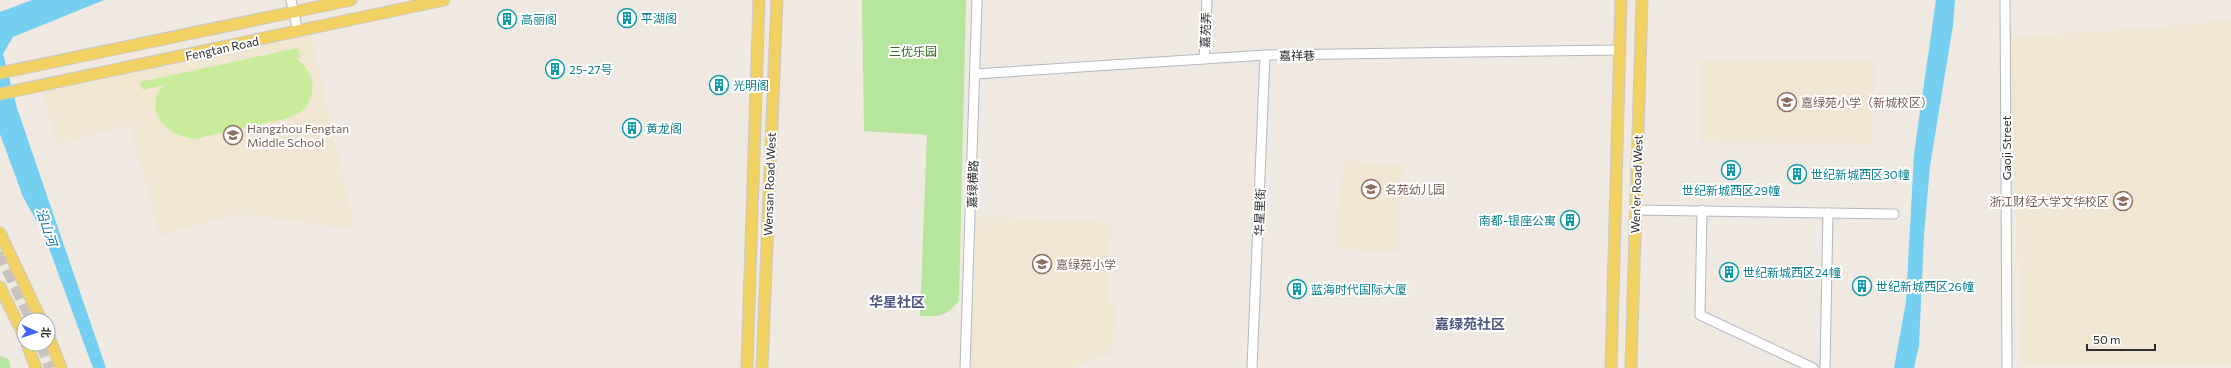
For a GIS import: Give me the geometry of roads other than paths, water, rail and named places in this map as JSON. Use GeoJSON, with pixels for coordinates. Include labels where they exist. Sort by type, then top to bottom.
{"type":"FeatureCollection","features":[{"type":"Feature","properties":{"kind":"main road","name":"Fengtan Road"},"geometry":{"type":"LineString","coordinates":[[0,73],[351,0]]}},
{"type":"Feature","properties":{"kind":"main road","name":"Fengtan Road"},"geometry":{"type":"LineString","coordinates":[[0,94],[444,0]]}},
{"type":"Feature","properties":{"kind":"main road","name":"Wensan Road West"},"geometry":{"type":"LineString","coordinates":[[747,368],[759,0]]}},
{"type":"Feature","properties":{"kind":"main road","name":"Wensan Road West"},"geometry":{"type":"LineString","coordinates":[[762,368],[776,0]]}},
{"type":"Feature","properties":{"kind":"main road","name":"Wen'er Road West"},"geometry":{"type":"LineString","coordinates":[[1611,368],[1621,0]]}},
{"type":"Feature","properties":{"kind":"main road","name":"Wen'er Road West"},"geometry":{"type":"LineString","coordinates":[[1631,368],[1642,0]]}},
{"type":"Feature","properties":{"kind":"main road"},"geometry":{"type":"LineString","coordinates":[[0,233],[38,312]]}},
{"type":"Feature","properties":{"kind":"main road"},"geometry":{"type":"LineString","coordinates":[[0,287],[16,320]]}},
{"type":"Feature","properties":{"kind":"main road"},"geometry":{"type":"LineString","coordinates":[[30,352],[36,368]]}},
{"type":"Feature","properties":{"kind":"main road"},"geometry":{"type":"LineString","coordinates":[[55,352],[61,368]]}},
{"type":"Feature","properties":{"kind":"street"},"geometry":{"type":"LineString","coordinates":[[291,0],[298,32]]}},
{"type":"Feature","properties":{"kind":"street","name":"嘉绿横路"},"geometry":{"type":"LineString","coordinates":[[965,368],[977,0]]}},
{"type":"Feature","properties":{"kind":"street","name":"嘉苑弄"},"geometry":{"type":"LineString","coordinates":[[1204,59],[1207,0]]}},
{"type":"Feature","properties":{"kind":"street","name":"Gaoji Street"},"geometry":{"type":"LineString","coordinates":[[2005,0],[2006,368]]}},
{"type":"Feature","properties":{"kind":"street","name":"嘉祥巷"},"geometry":{"type":"LineString","coordinates":[[975,74],[1265,55],[1620,50]]}},
{"type":"Feature","properties":{"kind":"street","name":"华星里街"},"geometry":{"type":"LineString","coordinates":[[1252,368],[1265,55]]}},
{"type":"Feature","properties":{"kind":"street"},"geometry":{"type":"LineString","coordinates":[[1635,210],[1894,214]]}},
{"type":"Feature","properties":{"kind":"street"},"geometry":{"type":"LineString","coordinates":[[1702,210],[1700,315],[1813,368]]}},
{"type":"Feature","properties":{"kind":"street"},"geometry":{"type":"LineString","coordinates":[[1825,368],[1828,213]]}},
{"type":"Feature","properties":{"kind":"water","name":"沿山河"},"geometry":{"type":"Polygon","coordinates":[[[32,0],[104,0],[13,37],[3,54],[17,108],[106,368],[93,368],[43,232],[23,197],[0,134],[0,12],[32,0]]]}},
{"type":"Feature","properties":{"kind":"water"},"geometry":{"type":"Polygon","coordinates":[[[1936,0],[1955,0],[1953,25],[1930,166],[1924,235],[1919,346],[1914,368],[1894,368],[1906,302],[1914,154],[1936,0]]]}},
{"type":"Feature","properties":{"kind":"tunnel"},"geometry":{"type":"LineString","coordinates":[[0,252],[28,312]]}},
{"type":"Feature","properties":{"kind":"tunnel"},"geometry":{"type":"LineString","coordinates":[[45,352],[51,368]]}},
{"type":"Feature","properties":{"kind":"place","name":"平湖阁"},"geometry":{"type":"Point","coordinates":[627,18]}},
{"type":"Feature","properties":{"kind":"place","name":"高丽阁"},"geometry":{"type":"Point","coordinates":[507,19]}},
{"type":"Feature","properties":{"kind":"place","name":"25-27号"},"geometry":{"type":"Point","coordinates":[555,69]}},
{"type":"Feature","properties":{"kind":"place","name":"光明阁"},"geometry":{"type":"Point","coordinates":[719,85]}},
{"type":"Feature","properties":{"kind":"place","name":"嘉绿苑小学（新城校区）"},"geometry":{"type":"Point","coordinates":[1787,102]}},
{"type":"Feature","properties":{"kind":"place","name":"黄龙阁"},"geometry":{"type":"Point","coordinates":[632,128]}},
{"type":"Feature","properties":{"kind":"place","name":"Hangzhou Fengtan Middle School"},"geometry":{"type":"Point","coordinates":[233,135]}},
{"type":"Feature","properties":{"kind":"place","name":"世纪新城西区29幢"},"geometry":{"type":"Point","coordinates":[1731,170]}},
{"type":"Feature","properties":{"kind":"place","name":"世纪新城西区30幢"},"geometry":{"type":"Point","coordinates":[1797,174]}},
{"type":"Feature","properties":{"kind":"place","name":"名苑幼儿园"},"geometry":{"type":"Point","coordinates":[1371,189]}},
{"type":"Feature","properties":{"kind":"place","name":"浙江财经大学文华校区"},"geometry":{"type":"Point","coordinates":[2123,201]}},
{"type":"Feature","properties":{"kind":"place","name":"南都-银座公寓"},"geometry":{"type":"Point","coordinates":[1570,220]}},
{"type":"Feature","properties":{"kind":"place","name":"嘉绿苑小学"},"geometry":{"type":"Point","coordinates":[1042,264]}},
{"type":"Feature","properties":{"kind":"place","name":"世纪新城西区24幢"},"geometry":{"type":"Point","coordinates":[1729,272]}},
{"type":"Feature","properties":{"kind":"place","name":"世纪新城西区26幢"},"geometry":{"type":"Point","coordinates":[1862,286]}},
{"type":"Feature","properties":{"kind":"place","name":"蓝海时代国际大厦"},"geometry":{"type":"Point","coordinates":[1297,289]}},
{"type":"Feature","properties":{"kind":"district","name":"华星社区"},"geometry":{"type":"Point","coordinates":[897,301]}},
{"type":"Feature","properties":{"kind":"district","name":"嘉绿苑社区"},"geometry":{"type":"Point","coordinates":[1470,323]}},
{"type":"Feature","properties":{"kind":"park label","name":"三优乐园"},"geometry":{"type":"Point","coordinates":[913,51]}}]}
